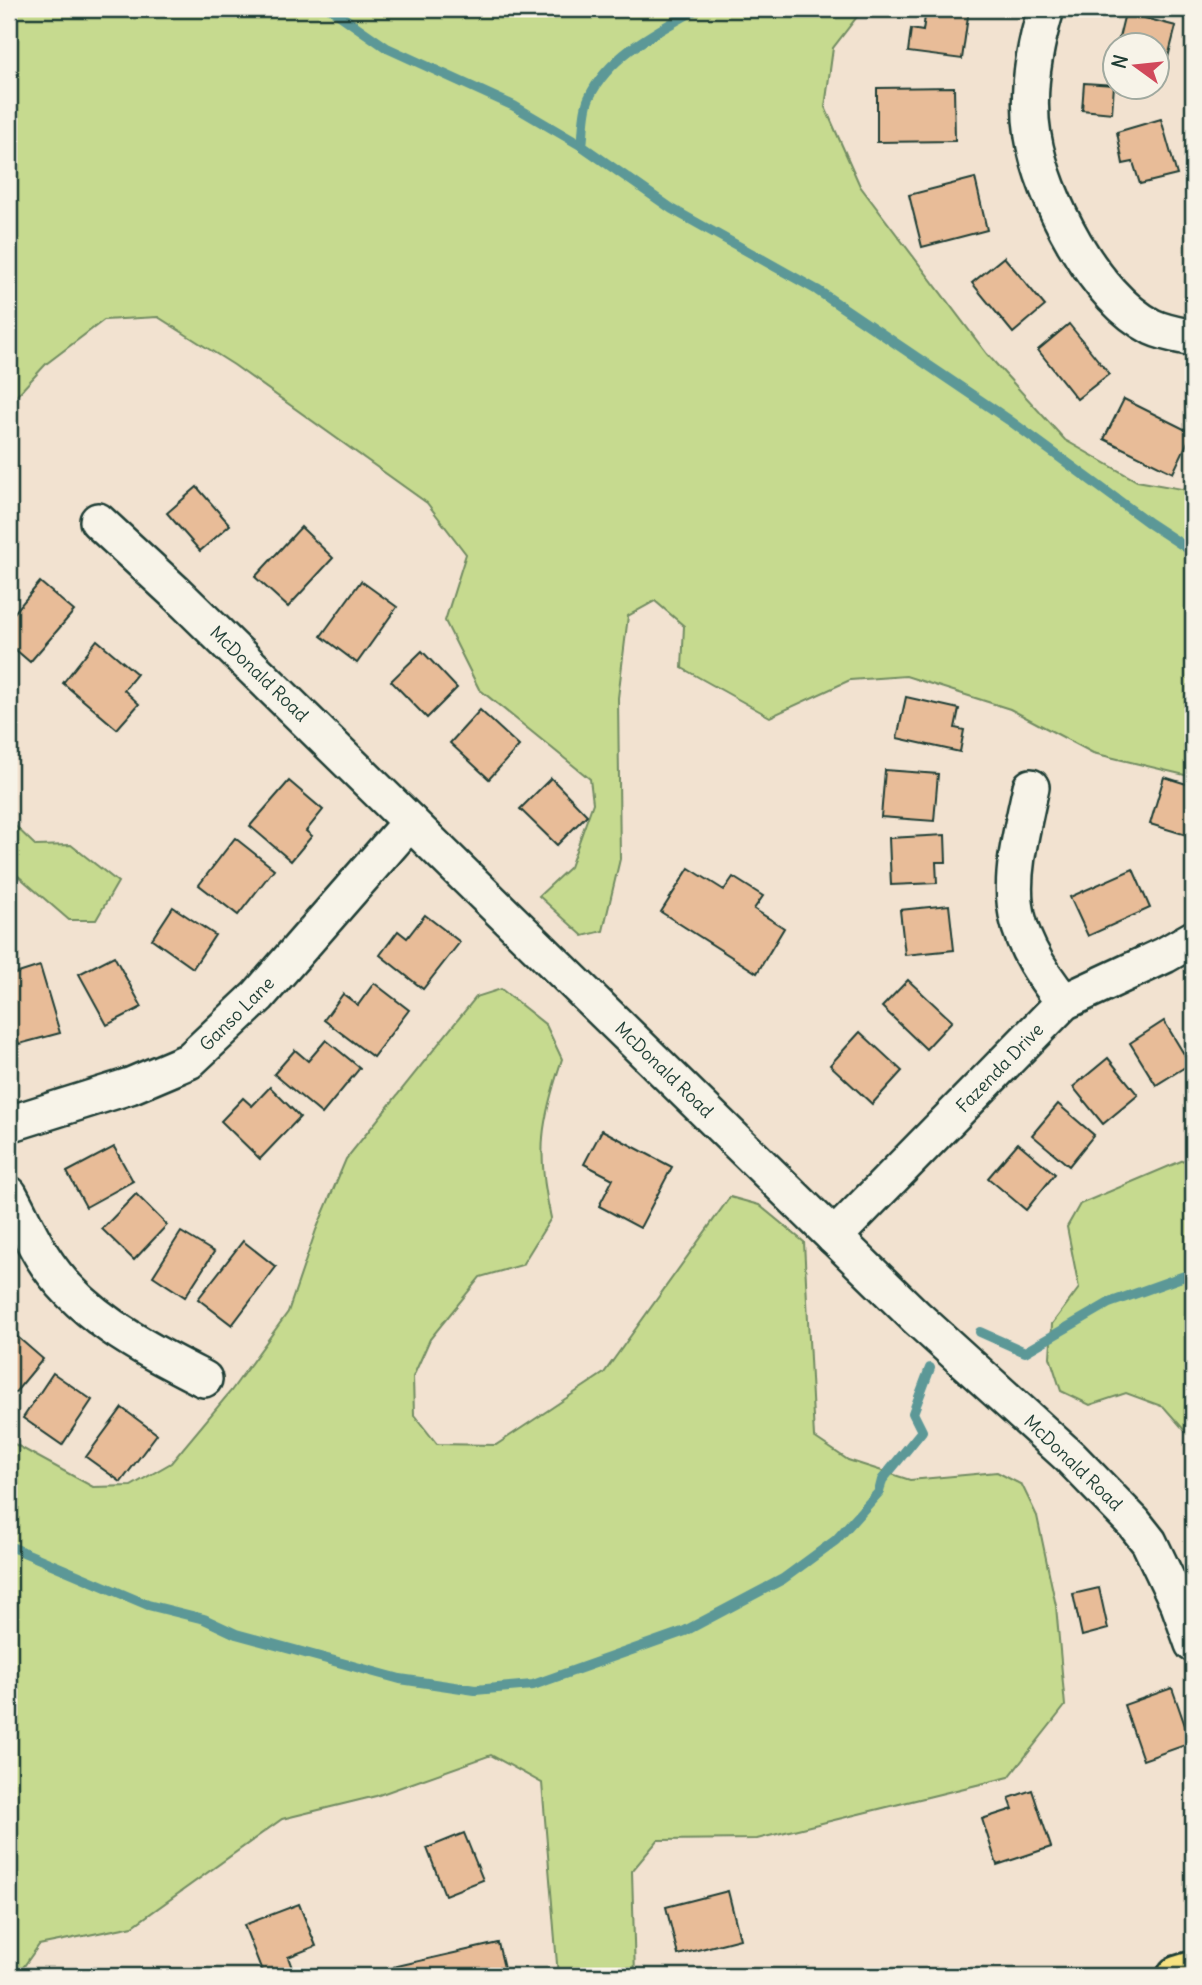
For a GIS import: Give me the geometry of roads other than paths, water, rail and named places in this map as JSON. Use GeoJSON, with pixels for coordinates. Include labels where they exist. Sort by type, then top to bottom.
{"type":"FeatureCollection","features":[{"type":"Feature","properties":{"kind":"main road"},"geometry":{"type":"LineString","coordinates":[[1177,1976],[1193,1971]]}},
{"type":"Feature","properties":{"kind":"street"},"geometry":{"type":"LineString","coordinates":[[1046,9],[1037,37],[1030,103],[1036,150],[1061,222],[1087,263],[1129,312],[1152,327],[1193,338]]}},
{"type":"Feature","properties":{"kind":"street","name":"McDonald Road"},"geometry":{"type":"LineString","coordinates":[[98,521],[916,1317],[1070,1457],[1149,1542],[1179,1605],[1193,1644]]}},
{"type":"Feature","properties":{"kind":"street"},"geometry":{"type":"LineString","coordinates":[[1031,787],[1017,850],[1013,903],[1029,951],[1043,977],[1064,1002]]}},
{"type":"Feature","properties":{"kind":"street","name":"Ganso Lane"},"geometry":{"type":"LineString","coordinates":[[9,1124],[130,1086],[188,1061],[258,996],[410,822]]}},
{"type":"Feature","properties":{"kind":"street","name":"Fazenda Drive"},"geometry":{"type":"LineString","coordinates":[[834,1237],[1064,1002],[1193,939]]}},
{"type":"Feature","properties":{"kind":"street"},"geometry":{"type":"LineString","coordinates":[[9,1194],[42,1257],[71,1294],[128,1339],[204,1379]]}},
{"type":"Feature","properties":{"kind":"waterway"},"geometry":{"type":"LineString","coordinates":[[331,9],[387,48],[514,106],[582,146],[672,209],[817,290],[1009,420],[1193,552]]}},
{"type":"Feature","properties":{"kind":"waterway"},"geometry":{"type":"LineString","coordinates":[[582,146],[587,103],[609,69],[636,46],[697,9]]}},
{"type":"Feature","properties":{"kind":"waterway"},"geometry":{"type":"LineString","coordinates":[[980,1332],[1025,1352],[1109,1303],[1193,1273]]}},
{"type":"Feature","properties":{"kind":"waterway"},"geometry":{"type":"LineString","coordinates":[[9,1546],[148,1605],[204,1619],[236,1634],[400,1679],[475,1690],[533,1685],[685,1631],[783,1579],[836,1540],[879,1492],[882,1480],[922,1431],[913,1413],[930,1368]]}}]}
